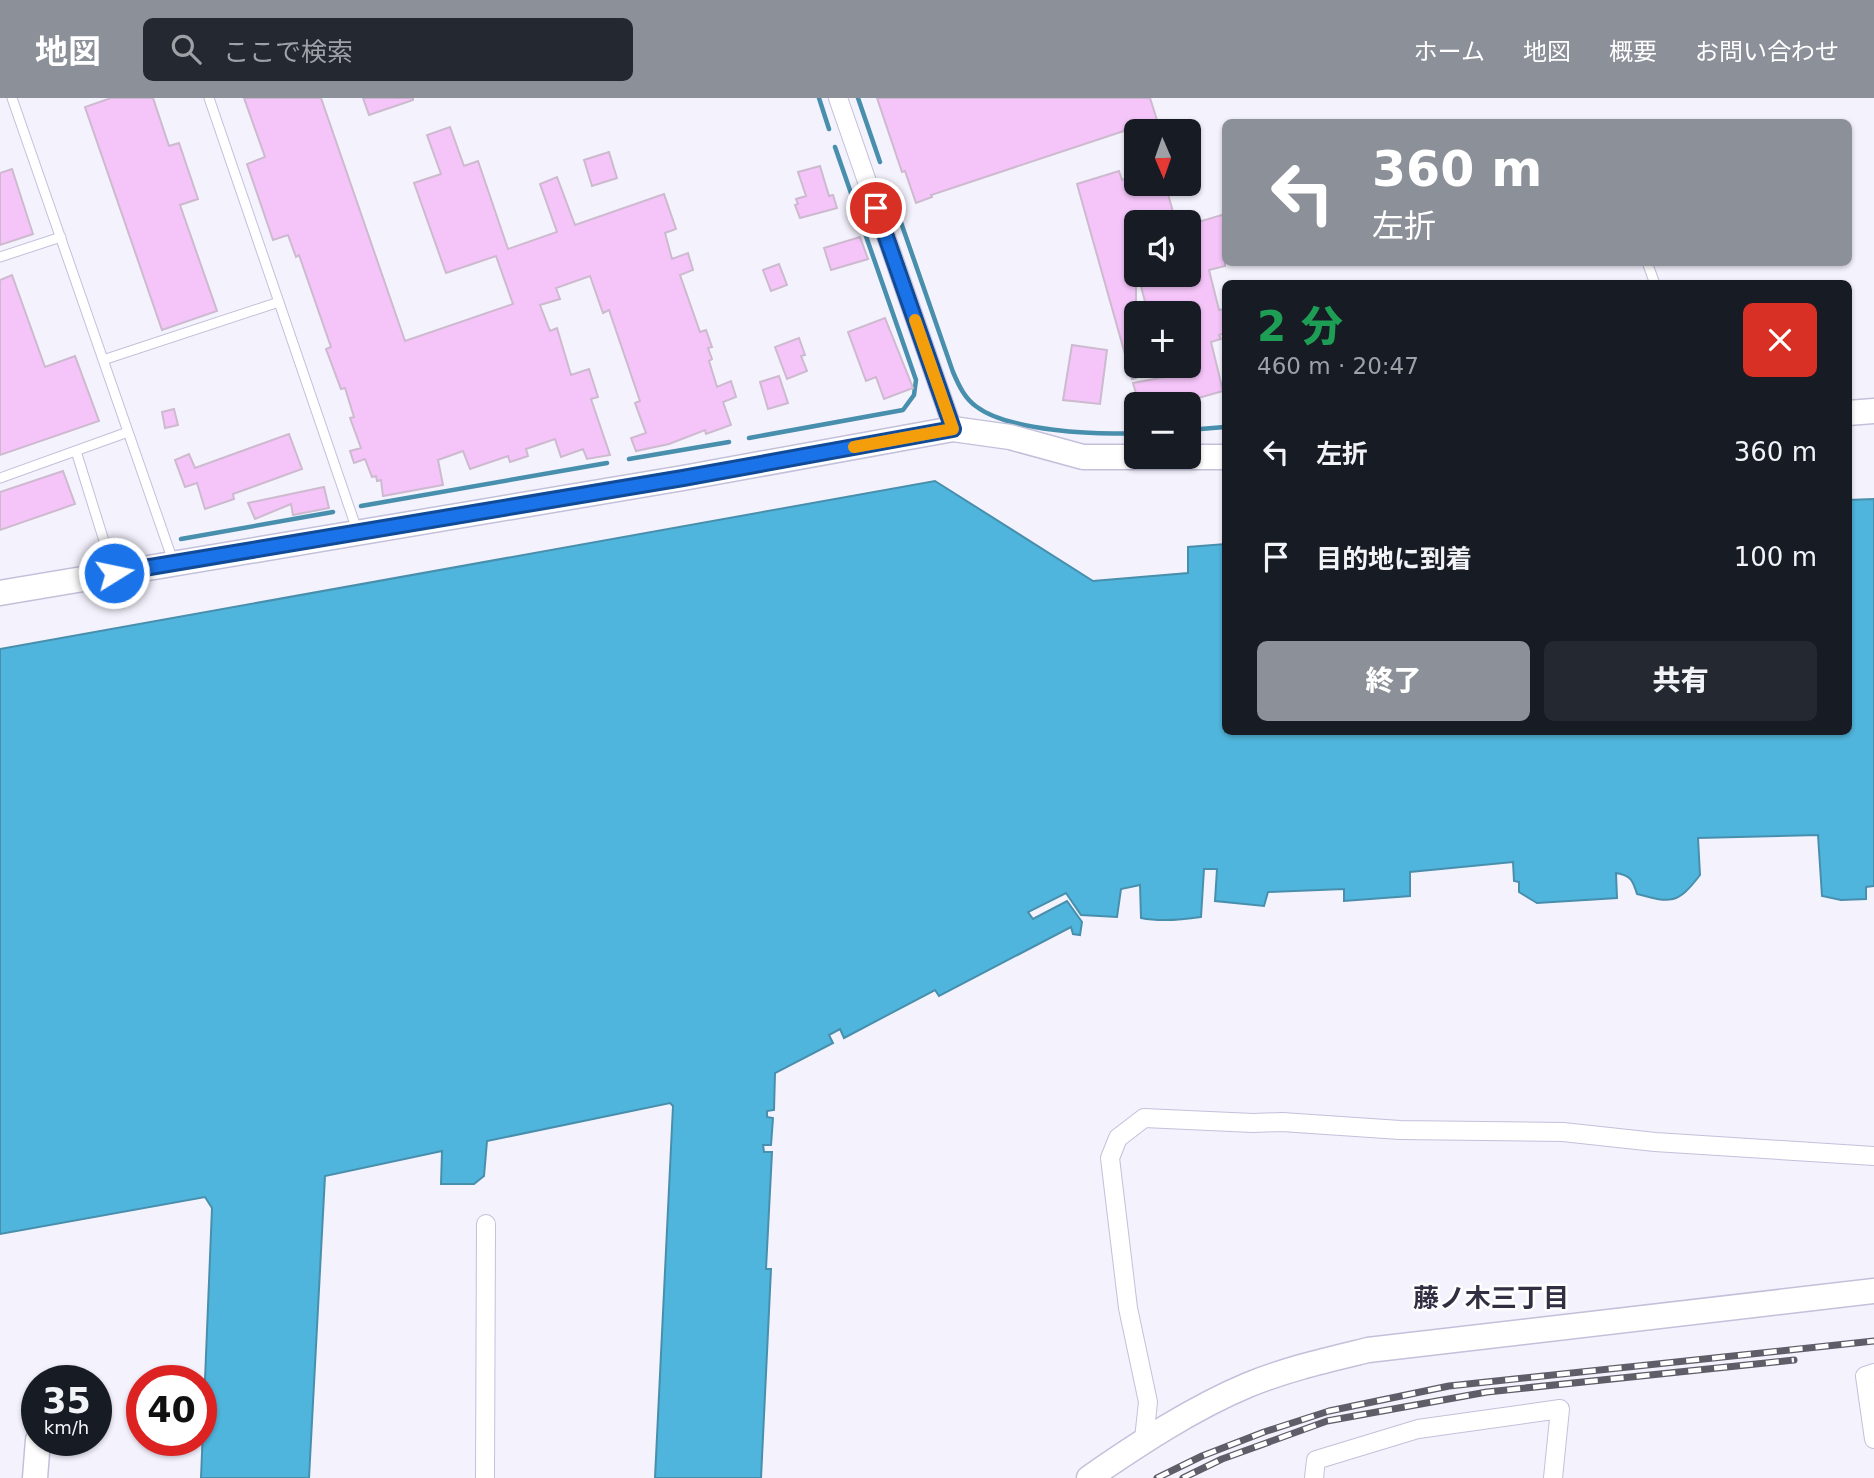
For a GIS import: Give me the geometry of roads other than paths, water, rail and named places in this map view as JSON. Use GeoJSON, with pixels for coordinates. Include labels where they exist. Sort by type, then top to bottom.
{"type":"FeatureCollection","features":[{"type":"Feature","properties":{"kind":"street"},"geometry":{"type":"LineString","coordinates":[[838,98],[953,429]]}},
{"type":"Feature","properties":{"kind":"street"},"geometry":{"type":"LineString","coordinates":[[1852,413],[1874,411]]}},
{"type":"Feature","properties":{"kind":"street"},"geometry":{"type":"LineString","coordinates":[[1,590],[683,478],[953,429],[1010,437],[1083,457],[1222,457]]}},
{"type":"Feature","properties":{"kind":"street"},"geometry":{"type":"LineString","coordinates":[[1144,1439],[1148,1402],[1128,1308],[1110,1158],[1118,1138],[1144,1118],[1282,1122],[1400,1130],[1563,1132],[1655,1142],[1874,1156]]}},
{"type":"Feature","properties":{"kind":"street"},"geometry":{"type":"LineString","coordinates":[[485,1478],[486,1224]]}},
{"type":"Feature","properties":{"kind":"street"},"geometry":{"type":"LineString","coordinates":[[1089,1478],[1144,1439],[1248,1385],[1313,1363],[1368,1350],[1874,1291]]}},
{"type":"Feature","properties":{"kind":"street"},"geometry":{"type":"LineString","coordinates":[[1874,1373],[1865,1376],[1874,1440]]}},
{"type":"Feature","properties":{"kind":"street"},"geometry":{"type":"LineString","coordinates":[[1314,1478],[1315,1460],[1418,1429],[1560,1409],[1553,1478]]}},
{"type":"Feature","properties":{"kind":"street"},"geometry":{"type":"LineString","coordinates":[[35,1478],[36,1456]]}},
{"type":"Feature","properties":{"kind":"lane"},"geometry":{"type":"LineString","coordinates":[[12,98],[173,563]]}},
{"type":"Feature","properties":{"kind":"lane"},"geometry":{"type":"LineString","coordinates":[[209,98],[358,532]]}},
{"type":"Feature","properties":{"kind":"lane"},"geometry":{"type":"LineString","coordinates":[[0,257],[61,237]]}},
{"type":"Feature","properties":{"kind":"lane"},"geometry":{"type":"LineString","coordinates":[[103,360],[279,302]]}},
{"type":"Feature","properties":{"kind":"lane"},"geometry":{"type":"LineString","coordinates":[[0,478],[128,432]]}},
{"type":"Feature","properties":{"kind":"lane"},"geometry":{"type":"LineString","coordinates":[[76,451],[114,573]]}},
{"type":"Feature","properties":{"kind":"water"},"geometry":{"type":"Polygon","coordinates":[[[935,481],[1093,581],[1188,573],[1188,547],[1222,544],[1222,735],[1852,735],[1852,500],[1874,499],[1874,886],[1866,887],[1866,899],[1841,900],[1822,896],[1818,835],[1698,838],[1700,875],[1679,897],[1666,900],[1637,894],[1631,879],[1616,873],[1617,898],[1537,903],[1519,892],[1519,882],[1514,881],[1513,862],[1410,872],[1410,896],[1344,901],[1344,889],[1268,892],[1264,906],[1215,901],[1217,869],[1204,869],[1201,917],[1178,920],[1141,918],[1140,885],[1121,889],[1117,917],[1081,915],[1066,893],[1028,912],[1033,919],[1067,901],[1082,922],[1080,935],[1073,934],[1071,927],[939,996],[935,990],[844,1038],[840,1029],[829,1035],[833,1043],[775,1073],[774,1110],[767,1111],[767,1117],[773,1118],[771,1145],[763,1145],[764,1152],[772,1152],[766,1269],[771,1269],[761,1478],[655,1478],[673,1106],[670,1103],[487,1141],[484,1176],[474,1184],[441,1184],[442,1151],[325,1176],[309,1478],[201,1478],[202,1456],[217,1456],[217,1365],[206,1365],[212,1208],[205,1197],[0,1234],[0,649],[935,481]]]}},
{"type":"Feature","properties":{"kind":"waterway"},"geometry":{"type":"LineString","coordinates":[[819,98],[829,129]]}},
{"type":"Feature","properties":{"kind":"waterway"},"geometry":{"type":"LineString","coordinates":[[858,98],[880,162]]}},
{"type":"Feature","properties":{"kind":"waterway"},"geometry":{"type":"LineString","coordinates":[[749,438],[903,410],[914,395],[916,380],[835,147]]}},
{"type":"Feature","properties":{"kind":"waterway"},"geometry":{"type":"LineString","coordinates":[[889,188],[953,372],[969,400],[991,415],[1031,426],[1077,432],[1124,433]]}},
{"type":"Feature","properties":{"kind":"waterway"},"geometry":{"type":"LineString","coordinates":[[1201,429],[1222,427]]}},
{"type":"Feature","properties":{"kind":"waterway"},"geometry":{"type":"LineString","coordinates":[[629,459],[729,442]]}},
{"type":"Feature","properties":{"kind":"waterway"},"geometry":{"type":"LineString","coordinates":[[361,506],[607,463]]}},
{"type":"Feature","properties":{"kind":"waterway"},"geometry":{"type":"LineString","coordinates":[[181,539],[333,512]]}},
{"type":"Feature","properties":{"kind":"railway"},"geometry":{"type":"LineString","coordinates":[[1157,1478],[1202,1456],[1329,1411],[1449,1386],[1874,1341]]}},
{"type":"Feature","properties":{"kind":"railway"},"geometry":{"type":"LineString","coordinates":[[1183,1478],[1222,1459],[1327,1421],[1487,1392],[1794,1360]]}},
{"type":"Feature","properties":{"kind":"district","name":"藤ノ木三丁目"},"geometry":{"type":"Point","coordinates":[1491,1298]}}]}
